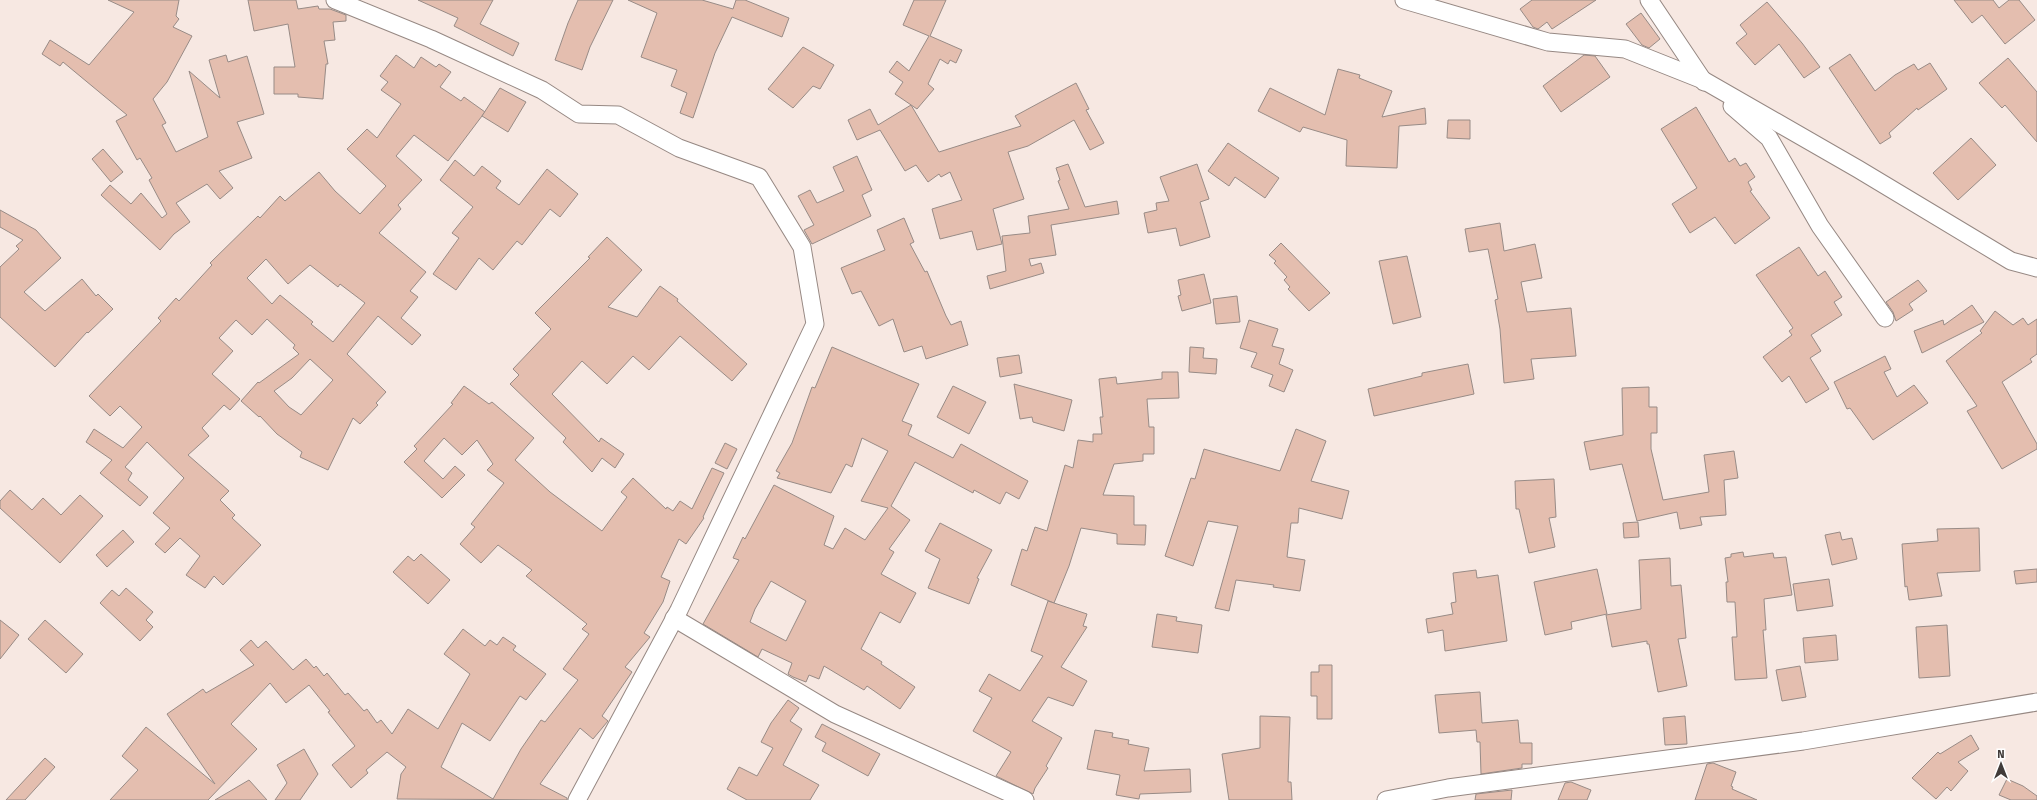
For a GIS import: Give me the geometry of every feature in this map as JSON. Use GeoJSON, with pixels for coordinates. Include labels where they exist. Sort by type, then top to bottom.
{"type":"FeatureCollection","features":[{"type":"Feature","properties":{"kind":"street"},"geometry":{"type":"LineString","coordinates":[[335,0],[431,39],[542,90],[579,114],[618,115],[679,148],[758,177],[802,247],[815,324],[674,618],[577,800]]}},
{"type":"Feature","properties":{"kind":"street"},"geometry":{"type":"LineString","coordinates":[[1404,0],[1548,42],[1625,49],[1703,80],[1858,169],[2012,261],[2037,268]]}},
{"type":"Feature","properties":{"kind":"street"},"geometry":{"type":"LineString","coordinates":[[1649,0],[1703,80],[1769,138],[1820,226],[1885,318]]}},
{"type":"Feature","properties":{"kind":"street"},"geometry":{"type":"LineString","coordinates":[[674,618],[835,714],[1025,800]]}},
{"type":"Feature","properties":{"kind":"street"},"geometry":{"type":"LineString","coordinates":[[1386,800],[1448,788],[1803,741],[2037,702]]}},
{"type":"Feature","properties":{"kind":"building"},"geometry":{"type":"Polygon","coordinates":[[[108,0],[179,0],[176,16],[179,19],[173,27],[192,36],[167,82],[153,99],[166,123],[162,125],[176,152],[208,137],[189,71],[220,98],[209,60],[226,55],[228,62],[247,56],[264,114],[237,122],[252,158],[219,171],[233,188],[220,199],[207,184],[176,203],[190,222],[174,234],[160,250],[101,195],[110,185],[131,204],[141,193],[162,218],[167,214],[149,180],[152,178],[140,158],[137,160],[116,121],[127,115],[63,62],[60,66],[42,54],[50,40],[89,65],[134,12],[108,0]]]}},
{"type":"Feature","properties":{"kind":"building"},"geometry":{"type":"Polygon","coordinates":[[[248,0],[296,0],[298,9],[318,6],[319,9],[330,9],[346,15],[346,21],[333,22],[335,40],[324,41],[328,64],[326,64],[323,99],[298,97],[298,94],[274,94],[274,67],[295,67],[288,24],[254,31],[248,0]]]}},
{"type":"Feature","properties":{"kind":"building"},"geometry":{"type":"Polygon","coordinates":[[[418,0],[493,0],[480,24],[519,43],[513,56],[454,26],[458,18],[418,0]]]}},
{"type":"Feature","properties":{"kind":"building"},"geometry":{"type":"Polygon","coordinates":[[[578,0],[613,0],[590,47],[582,70],[555,60],[578,0]]]}},
{"type":"Feature","properties":{"kind":"building"},"geometry":{"type":"Polygon","coordinates":[[[628,0],[702,0],[733,9],[736,0],[745,0],[789,18],[782,37],[732,17],[715,53],[693,118],[680,113],[687,93],[671,86],[677,70],[641,57],[657,13],[628,0]]]}},
{"type":"Feature","properties":{"kind":"building"},"geometry":{"type":"Polygon","coordinates":[[[914,0],[946,0],[930,36],[962,50],[956,63],[950,60],[948,64],[940,59],[928,84],[934,89],[917,109],[895,94],[903,82],[889,72],[897,61],[909,71],[929,36],[903,25],[914,0]]]}},
{"type":"Feature","properties":{"kind":"building"},"geometry":{"type":"Polygon","coordinates":[[[1532,0],[1596,0],[1552,29],[1547,22],[1538,29],[1533,27],[1520,9],[1532,0]]]}},
{"type":"Feature","properties":{"kind":"building"},"geometry":{"type":"Polygon","coordinates":[[[1954,0],[1993,0],[1999,8],[2009,0],[2019,0],[2035,20],[2005,44],[1982,15],[1972,23],[1954,0]]]}},
{"type":"Feature","properties":{"kind":"building"},"geometry":{"type":"Polygon","coordinates":[[[1767,2],[1802,43],[1820,67],[1804,78],[1779,44],[1755,65],[1736,43],[1747,34],[1740,25],[1767,2]]]}},
{"type":"Feature","properties":{"kind":"building"},"geometry":{"type":"Polygon","coordinates":[[[1641,13],[1660,39],[1649,48],[1642,45],[1626,24],[1641,13]]]}},
{"type":"Feature","properties":{"kind":"building"},"geometry":{"type":"Polygon","coordinates":[[[803,47],[834,65],[820,89],[813,86],[793,108],[768,89],[803,47]]]}},
{"type":"Feature","properties":{"kind":"building"},"geometry":{"type":"Polygon","coordinates":[[[1850,54],[1875,91],[1895,75],[1914,64],[1918,70],[1930,63],[1947,89],[1918,110],[1917,108],[1889,133],[1891,137],[1880,144],[1829,68],[1850,54]]]}},
{"type":"Feature","properties":{"kind":"building"},"geometry":{"type":"Polygon","coordinates":[[[396,55],[414,68],[421,57],[436,67],[439,64],[451,72],[440,87],[461,101],[464,97],[485,112],[448,161],[414,135],[396,156],[422,180],[398,205],[401,209],[379,233],[426,272],[410,291],[418,297],[401,318],[421,335],[412,345],[378,316],[347,354],[386,392],[376,403],[378,405],[360,424],[353,418],[328,470],[300,457],[302,452],[277,434],[260,416],[259,417],[241,401],[258,382],[259,383],[299,354],[293,348],[295,345],[267,319],[252,335],[236,320],[219,338],[233,351],[212,374],[240,399],[230,410],[224,405],[202,428],[209,436],[188,455],[229,491],[220,500],[235,515],[232,518],[261,545],[223,585],[214,576],[205,588],[186,575],[200,556],[180,538],[165,553],[155,544],[170,528],[153,513],[184,478],[147,442],[125,467],[132,473],[128,480],[148,497],[140,506],[100,473],[112,460],[86,442],[94,429],[123,448],[142,427],[120,406],[110,416],[89,396],[161,321],[158,318],[176,298],[179,301],[212,265],[210,263],[258,216],[260,218],[280,196],[285,201],[319,172],[335,191],[360,214],[386,186],[347,149],[367,129],[377,138],[401,104],[381,90],[388,82],[380,76],[396,55]],[[266,259],[247,278],[272,304],[280,295],[313,322],[311,324],[333,342],[365,303],[340,284],[338,287],[310,265],[288,284],[266,259]],[[310,359],[292,378],[274,391],[289,407],[301,415],[333,380],[310,359]]]}},
{"type":"Feature","properties":{"kind":"building"},"geometry":{"type":"Polygon","coordinates":[[[1584,55],[1595,56],[1610,77],[1561,112],[1543,86],[1584,55]]]}},
{"type":"Feature","properties":{"kind":"building"},"geometry":{"type":"Polygon","coordinates":[[[2008,58],[2037,92],[2037,142],[2005,105],[2002,108],[1979,83],[2008,58]]]}},
{"type":"Feature","properties":{"kind":"building"},"geometry":{"type":"Polygon","coordinates":[[[1338,69],[1360,75],[1359,78],[1392,91],[1382,117],[1425,108],[1426,124],[1399,126],[1397,168],[1346,166],[1347,140],[1303,127],[1300,132],[1258,111],[1270,88],[1325,115],[1338,69]]]}},
{"type":"Feature","properties":{"kind":"building"},"geometry":{"type":"Polygon","coordinates":[[[1076,83],[1089,109],[1086,110],[1104,143],[1090,150],[1074,120],[1028,146],[1008,152],[1024,199],[993,209],[1002,244],[977,250],[972,231],[940,239],[932,209],[962,200],[950,172],[941,177],[939,174],[928,182],[916,165],[905,171],[880,130],[857,140],[848,120],[870,109],[878,125],[911,105],[939,152],[1021,126],[1015,116],[1076,83]]]}},
{"type":"Feature","properties":{"kind":"building"},"geometry":{"type":"Polygon","coordinates":[[[500,88],[526,102],[508,132],[482,116],[500,88]]]}},
{"type":"Feature","properties":{"kind":"building"},"geometry":{"type":"Polygon","coordinates":[[[1696,107],[1729,162],[1735,158],[1740,166],[1746,163],[1755,177],[1748,182],[1752,190],[1750,191],[1770,218],[1735,244],[1715,217],[1690,233],[1672,204],[1697,188],[1661,129],[1696,107]]]}},
{"type":"Feature","properties":{"kind":"building"},"geometry":{"type":"Polygon","coordinates":[[[1448,120],[1470,120],[1470,139],[1447,138],[1448,120]]]}},
{"type":"Feature","properties":{"kind":"building"},"geometry":{"type":"Polygon","coordinates":[[[1971,138],[1996,165],[1958,200],[1933,173],[1971,138]]]}},
{"type":"Feature","properties":{"kind":"building"},"geometry":{"type":"Polygon","coordinates":[[[1228,143],[1279,178],[1265,198],[1235,177],[1229,186],[1208,171],[1228,143]]]}},
{"type":"Feature","properties":{"kind":"building"},"geometry":{"type":"Polygon","coordinates":[[[103,149],[123,172],[111,182],[92,159],[103,149]]]}},
{"type":"Feature","properties":{"kind":"building"},"geometry":{"type":"Polygon","coordinates":[[[857,156],[872,190],[862,195],[871,216],[812,244],[804,230],[814,225],[798,196],[810,190],[817,203],[844,191],[833,167],[857,156]]]}},
{"type":"Feature","properties":{"kind":"building"},"geometry":{"type":"Polygon","coordinates":[[[455,160],[474,176],[482,166],[501,181],[496,188],[519,205],[547,169],[578,194],[560,217],[550,209],[522,245],[517,241],[493,270],[479,258],[456,290],[433,274],[459,238],[452,233],[473,207],[440,180],[455,160]]]}},
{"type":"Feature","properties":{"kind":"building"},"geometry":{"type":"Polygon","coordinates":[[[1068,164],[1085,207],[1117,201],[1119,214],[1051,225],[1056,255],[1029,259],[1031,266],[1041,263],[1044,273],[990,289],[987,276],[1006,271],[1002,236],[1030,233],[1028,216],[1069,209],[1058,181],[1060,180],[1056,168],[1068,164]]]}},
{"type":"Feature","properties":{"kind":"building"},"geometry":{"type":"Polygon","coordinates":[[[1197,164],[1209,199],[1200,202],[1210,237],[1180,246],[1176,228],[1148,233],[1144,213],[1157,210],[1156,203],[1169,201],[1160,177],[1197,164]]]}},
{"type":"Feature","properties":{"kind":"building"},"geometry":{"type":"Polygon","coordinates":[[[0,210],[36,230],[61,258],[24,292],[45,311],[82,279],[96,296],[98,294],[113,309],[88,333],[87,332],[55,367],[0,317],[0,267],[19,249],[16,246],[23,240],[0,227],[0,210]]]}},
{"type":"Feature","properties":{"kind":"building"},"geometry":{"type":"Polygon","coordinates":[[[904,218],[914,242],[910,244],[925,272],[927,271],[946,316],[951,325],[961,321],[968,345],[926,359],[922,346],[904,352],[893,319],[879,326],[861,291],[852,294],[841,268],[885,250],[877,230],[904,218]]]}},
{"type":"Feature","properties":{"kind":"building"},"geometry":{"type":"Polygon","coordinates":[[[1500,223],[1504,251],[1535,244],[1542,278],[1521,282],[1527,312],[1571,308],[1576,356],[1531,359],[1534,379],[1504,383],[1500,329],[1495,300],[1498,299],[1488,249],[1469,252],[1465,229],[1500,223]]]}},
{"type":"Feature","properties":{"kind":"building"},"geometry":{"type":"Polygon","coordinates":[[[607,237],[642,270],[608,307],[637,317],[660,286],[678,299],[677,301],[747,364],[732,381],[680,336],[649,370],[633,356],[607,384],[582,361],[552,394],[599,442],[601,438],[624,454],[615,468],[602,458],[592,472],[563,442],[566,438],[510,384],[519,375],[513,369],[551,329],[535,313],[590,258],[588,257],[607,237]]]}},
{"type":"Feature","properties":{"kind":"building"},"geometry":{"type":"Polygon","coordinates":[[[1281,243],[1330,293],[1309,311],[1288,289],[1290,287],[1284,280],[1287,277],[1274,263],[1276,261],[1269,255],[1281,243]]]}},
{"type":"Feature","properties":{"kind":"building"},"geometry":{"type":"Polygon","coordinates":[[[1799,247],[1818,276],[1825,271],[1842,297],[1834,302],[1842,315],[1811,335],[1821,351],[1810,358],[1829,389],[1806,403],[1789,376],[1782,382],[1763,357],[1792,335],[1789,331],[1793,328],[1756,275],[1799,247]]]}},
{"type":"Feature","properties":{"kind":"building"},"geometry":{"type":"Polygon","coordinates":[[[1407,256],[1421,317],[1393,324],[1379,261],[1407,256]]]}},
{"type":"Feature","properties":{"kind":"building"},"geometry":{"type":"Polygon","coordinates":[[[1204,274],[1211,303],[1182,311],[1178,296],[1181,295],[1178,280],[1204,274]]]}},
{"type":"Feature","properties":{"kind":"building"},"geometry":{"type":"Polygon","coordinates":[[[1918,280],[1927,291],[1909,304],[1913,310],[1896,321],[1893,312],[1886,302],[1918,280]]]}},
{"type":"Feature","properties":{"kind":"building"},"geometry":{"type":"Polygon","coordinates":[[[1237,296],[1240,322],[1216,324],[1213,299],[1237,296]]]}},
{"type":"Feature","properties":{"kind":"building"},"geometry":{"type":"Polygon","coordinates":[[[1972,305],[1984,322],[1922,353],[1914,331],[1943,320],[1944,325],[1972,305]]]}},
{"type":"Feature","properties":{"kind":"building"},"geometry":{"type":"Polygon","coordinates":[[[1995,311],[2013,325],[2023,318],[2028,325],[2037,319],[2037,354],[2030,359],[2032,362],[2002,382],[2037,444],[2037,449],[2002,469],[1967,411],[1977,406],[1946,361],[1982,333],[1980,331],[1995,311]]]}},
{"type":"Feature","properties":{"kind":"building"},"geometry":{"type":"Polygon","coordinates":[[[1249,320],[1278,329],[1272,346],[1284,349],[1279,364],[1293,370],[1284,392],[1269,386],[1273,375],[1251,367],[1257,353],[1240,348],[1249,320]]]}},
{"type":"Feature","properties":{"kind":"building"},"geometry":{"type":"Polygon","coordinates":[[[832,347],[919,384],[902,421],[912,425],[908,435],[953,458],[961,444],[1028,481],[1019,499],[1006,492],[1000,504],[974,490],[973,493],[915,462],[891,506],[910,520],[889,549],[894,552],[881,574],[916,593],[900,623],[880,612],[861,649],[882,662],[881,664],[915,687],[900,709],[867,686],[864,690],[824,666],[819,679],[809,675],[806,682],[793,677],[788,674],[792,663],[762,649],[758,657],[703,624],[739,560],[733,558],[743,537],[745,539],[774,485],[834,516],[824,545],[833,549],[845,528],[865,540],[888,508],[861,501],[888,451],[862,438],[852,467],[846,464],[831,493],[777,478],[780,473],[776,471],[792,443],[812,387],[815,388],[832,347]],[[771,581],[755,609],[750,622],[786,641],[806,601],[771,581]]]}},
{"type":"Feature","properties":{"kind":"building"},"geometry":{"type":"Polygon","coordinates":[[[1190,347],[1204,348],[1203,358],[1217,359],[1216,374],[1189,372],[1190,347]]]}},
{"type":"Feature","properties":{"kind":"building"},"geometry":{"type":"Polygon","coordinates":[[[1019,355],[1022,373],[1000,377],[997,358],[1019,355]]]}},
{"type":"Feature","properties":{"kind":"building"},"geometry":{"type":"Polygon","coordinates":[[[1885,356],[1891,369],[1884,372],[1897,397],[1914,385],[1928,403],[1873,440],[1850,408],[1847,409],[1834,382],[1885,356]]]}},
{"type":"Feature","properties":{"kind":"building"},"geometry":{"type":"Polygon","coordinates":[[[1468,364],[1474,394],[1374,416],[1368,389],[1422,376],[1422,373],[1468,364]]]}},
{"type":"Feature","properties":{"kind":"building"},"geometry":{"type":"Polygon","coordinates":[[[1162,372],[1178,372],[1179,398],[1147,399],[1149,427],[1154,427],[1154,454],[1143,454],[1143,461],[1114,464],[1103,495],[1134,496],[1134,525],[1146,525],[1145,545],[1117,544],[1117,534],[1081,528],[1069,566],[1054,603],[1011,585],[1022,549],[1027,551],[1035,527],[1047,531],[1065,465],[1073,468],[1078,440],[1093,442],[1093,434],[1102,434],[1100,417],[1103,417],[1099,379],[1116,377],[1117,384],[1162,379],[1162,372]]]}},
{"type":"Feature","properties":{"kind":"building"},"geometry":{"type":"Polygon","coordinates":[[[1014,384],[1072,400],[1064,431],[1033,422],[1032,417],[1020,419],[1014,384]]]}},
{"type":"Feature","properties":{"kind":"building"},"geometry":{"type":"Polygon","coordinates":[[[464,386],[489,404],[492,402],[534,438],[515,460],[550,492],[602,531],[627,497],[621,492],[633,478],[666,509],[667,507],[673,511],[680,501],[692,509],[712,468],[724,473],[703,517],[704,518],[686,544],[679,539],[661,577],[670,581],[663,602],[644,633],[650,637],[625,667],[632,672],[602,716],[608,721],[593,739],[580,728],[540,784],[567,798],[567,800],[397,799],[401,774],[406,767],[387,752],[366,770],[368,773],[351,788],[332,765],[355,746],[328,712],[330,711],[309,685],[286,703],[270,683],[231,724],[257,749],[208,800],[110,800],[138,770],[122,756],[146,727],[215,784],[167,714],[203,689],[206,693],[254,665],[240,650],[251,640],[258,648],[266,641],[293,670],[306,659],[314,668],[316,666],[324,676],[327,673],[345,695],[348,693],[364,711],[367,709],[377,723],[381,720],[392,734],[408,709],[438,729],[470,674],[444,654],[463,629],[485,646],[490,640],[497,645],[503,637],[516,646],[513,650],[546,674],[526,700],[520,696],[490,741],[462,723],[441,767],[493,799],[521,749],[541,720],[545,722],[578,680],[563,669],[589,634],[582,629],[587,624],[526,576],[532,570],[498,545],[481,563],[460,544],[475,527],[471,524],[504,483],[487,470],[493,464],[477,440],[462,455],[444,438],[424,461],[443,479],[455,466],[465,475],[442,498],[404,462],[417,449],[414,446],[453,404],[451,403],[464,386]]]}},
{"type":"Feature","properties":{"kind":"building"},"geometry":{"type":"Polygon","coordinates":[[[953,386],[986,402],[969,434],[937,417],[953,386]]]}},
{"type":"Feature","properties":{"kind":"building"},"geometry":{"type":"Polygon","coordinates":[[[1649,387],[1649,407],[1657,407],[1657,433],[1651,433],[1651,449],[1663,500],[1709,492],[1704,455],[1734,451],[1738,478],[1724,480],[1726,515],[1700,517],[1702,525],[1680,529],[1677,512],[1637,521],[1622,464],[1590,470],[1584,442],[1623,435],[1622,388],[1649,387]]]}},
{"type":"Feature","properties":{"kind":"building"},"geometry":{"type":"Polygon","coordinates":[[[1296,429],[1326,441],[1311,481],[1349,491],[1342,519],[1299,508],[1298,523],[1291,523],[1287,557],[1305,560],[1300,591],[1273,587],[1274,585],[1236,580],[1229,611],[1215,608],[1238,526],[1208,521],[1193,566],[1165,556],[1191,478],[1195,479],[1204,449],[1280,471],[1296,429]]]}},
{"type":"Feature","properties":{"kind":"building"},"geometry":{"type":"Polygon","coordinates":[[[725,443],[737,449],[727,469],[715,463],[725,443]]]}},
{"type":"Feature","properties":{"kind":"building"},"geometry":{"type":"Polygon","coordinates":[[[1554,479],[1556,517],[1549,518],[1555,547],[1529,553],[1519,509],[1516,509],[1515,481],[1554,479]]]}},
{"type":"Feature","properties":{"kind":"building"},"geometry":{"type":"Polygon","coordinates":[[[10,490],[32,510],[43,498],[61,515],[80,495],[103,516],[60,563],[0,508],[0,501],[10,490]]]}},
{"type":"Feature","properties":{"kind":"building"},"geometry":{"type":"Polygon","coordinates":[[[1638,522],[1639,537],[1624,538],[1623,523],[1638,522]]]}},
{"type":"Feature","properties":{"kind":"building"},"geometry":{"type":"Polygon","coordinates":[[[940,523],[992,550],[977,578],[979,579],[969,604],[928,588],[940,559],[925,551],[940,523]]]}},
{"type":"Feature","properties":{"kind":"building"},"geometry":{"type":"Polygon","coordinates":[[[1979,528],[1980,571],[1937,573],[1942,596],[1909,600],[1907,586],[1905,587],[1902,544],[1938,541],[1937,529],[1979,528]]]}},
{"type":"Feature","properties":{"kind":"building"},"geometry":{"type":"Polygon","coordinates":[[[123,530],[134,542],[107,567],[96,555],[123,530]]]}},
{"type":"Feature","properties":{"kind":"building"},"geometry":{"type":"Polygon","coordinates":[[[1840,532],[1842,540],[1852,538],[1857,559],[1832,565],[1825,535],[1840,532]]]}},
{"type":"Feature","properties":{"kind":"building"},"geometry":{"type":"Polygon","coordinates":[[[1743,552],[1744,557],[1773,553],[1774,558],[1786,557],[1792,595],[1764,599],[1766,630],[1763,630],[1767,678],[1735,680],[1732,637],[1737,637],[1735,602],[1727,602],[1726,582],[1728,582],[1725,558],[1731,557],[1731,554],[1743,552]]]}},
{"type":"Feature","properties":{"kind":"building"},"geometry":{"type":"Polygon","coordinates":[[[421,554],[450,580],[428,604],[393,572],[408,556],[414,561],[421,554]]]}},
{"type":"Feature","properties":{"kind":"building"},"geometry":{"type":"Polygon","coordinates":[[[1670,558],[1671,586],[1681,585],[1686,638],[1678,639],[1687,686],[1658,692],[1649,644],[1647,644],[1647,641],[1612,647],[1606,615],[1641,609],[1639,560],[1670,558]]]}},
{"type":"Feature","properties":{"kind":"building"},"geometry":{"type":"Polygon","coordinates":[[[1597,569],[1607,614],[1571,622],[1572,629],[1545,635],[1534,582],[1597,569]]]}},
{"type":"Feature","properties":{"kind":"building"},"geometry":{"type":"Polygon","coordinates":[[[2037,569],[2037,582],[2016,584],[2014,571],[2037,569]]]}},
{"type":"Feature","properties":{"kind":"building"},"geometry":{"type":"Polygon","coordinates":[[[1476,570],[1477,578],[1498,575],[1507,641],[1445,651],[1443,630],[1428,633],[1426,619],[1453,614],[1451,603],[1456,602],[1453,573],[1476,570]]]}},
{"type":"Feature","properties":{"kind":"building"},"geometry":{"type":"Polygon","coordinates":[[[1829,579],[1833,606],[1797,611],[1793,584],[1829,579]]]}},
{"type":"Feature","properties":{"kind":"building"},"geometry":{"type":"Polygon","coordinates":[[[126,588],[153,612],[146,620],[153,627],[140,641],[100,603],[112,590],[119,596],[126,588]]]}},
{"type":"Feature","properties":{"kind":"building"},"geometry":{"type":"Polygon","coordinates":[[[1048,601],[1087,614],[1083,626],[1087,627],[1061,667],[1087,681],[1073,706],[1048,697],[1032,721],[1062,738],[1046,766],[1048,768],[1035,788],[1033,794],[996,776],[1011,752],[973,731],[992,698],[979,691],[989,674],[1020,691],[1043,656],[1031,651],[1048,601]]]}},
{"type":"Feature","properties":{"kind":"building"},"geometry":{"type":"Polygon","coordinates":[[[1157,614],[1177,617],[1176,621],[1202,625],[1198,653],[1152,647],[1157,614]]]}},
{"type":"Feature","properties":{"kind":"building"},"geometry":{"type":"Polygon","coordinates":[[[0,620],[19,635],[0,659],[0,620]]]}},
{"type":"Feature","properties":{"kind":"building"},"geometry":{"type":"Polygon","coordinates":[[[45,620],[83,654],[66,673],[28,639],[45,620]]]}},
{"type":"Feature","properties":{"kind":"building"},"geometry":{"type":"Polygon","coordinates":[[[1947,625],[1950,676],[1919,678],[1916,627],[1947,625]]]}},
{"type":"Feature","properties":{"kind":"building"},"geometry":{"type":"Polygon","coordinates":[[[1836,635],[1838,660],[1805,663],[1803,638],[1836,635]]]}},
{"type":"Feature","properties":{"kind":"building"},"geometry":{"type":"Polygon","coordinates":[[[1319,665],[1332,665],[1332,719],[1317,719],[1317,696],[1311,696],[1311,672],[1319,672],[1319,665]]]}},
{"type":"Feature","properties":{"kind":"building"},"geometry":{"type":"Polygon","coordinates":[[[1800,666],[1806,697],[1782,701],[1776,670],[1800,666]]]}},
{"type":"Feature","properties":{"kind":"building"},"geometry":{"type":"Polygon","coordinates":[[[1480,692],[1482,723],[1518,720],[1520,743],[1532,743],[1532,764],[1522,764],[1522,768],[1481,774],[1480,742],[1477,742],[1476,730],[1439,733],[1435,695],[1480,692]]]}},
{"type":"Feature","properties":{"kind":"building"},"geometry":{"type":"Polygon","coordinates":[[[788,700],[799,708],[790,721],[802,729],[783,765],[819,785],[810,800],[747,800],[727,789],[739,767],[757,776],[773,748],[761,742],[771,723],[788,700]]]}},
{"type":"Feature","properties":{"kind":"building"},"geometry":{"type":"Polygon","coordinates":[[[1260,716],[1290,717],[1288,782],[1291,782],[1292,800],[1229,800],[1222,754],[1260,748],[1260,716]]]}},
{"type":"Feature","properties":{"kind":"building"},"geometry":{"type":"Polygon","coordinates":[[[1685,716],[1687,744],[1665,745],[1663,718],[1685,716]]]}},
{"type":"Feature","properties":{"kind":"building"},"geometry":{"type":"Polygon","coordinates":[[[822,724],[880,754],[868,776],[822,751],[826,743],[815,737],[822,724]]]}},
{"type":"Feature","properties":{"kind":"building"},"geometry":{"type":"Polygon","coordinates":[[[1095,730],[1113,733],[1112,737],[1129,740],[1128,744],[1149,748],[1144,771],[1190,769],[1191,792],[1140,794],[1139,799],[1116,795],[1120,775],[1087,769],[1095,730]]]}},
{"type":"Feature","properties":{"kind":"building"},"geometry":{"type":"Polygon","coordinates":[[[1971,735],[1979,749],[1958,762],[1968,771],[1951,791],[1947,787],[1936,799],[1912,778],[1938,752],[1940,754],[1971,735]]]}},
{"type":"Feature","properties":{"kind":"building"},"geometry":{"type":"Polygon","coordinates":[[[304,749],[318,774],[300,800],[275,800],[287,783],[277,765],[304,749]]]}},
{"type":"Feature","properties":{"kind":"building"},"geometry":{"type":"Polygon","coordinates":[[[45,758],[55,767],[25,800],[6,800],[45,758]]]}},
{"type":"Feature","properties":{"kind":"building"},"geometry":{"type":"Polygon","coordinates":[[[1713,763],[1736,772],[1731,786],[1733,787],[1732,789],[1757,800],[1695,800],[1707,764],[1713,763]]]}},
{"type":"Feature","properties":{"kind":"building"},"geometry":{"type":"Polygon","coordinates":[[[2007,779],[2023,786],[2037,796],[2037,800],[2011,800],[1999,795],[2007,779]]]}},
{"type":"Feature","properties":{"kind":"building"},"geometry":{"type":"Polygon","coordinates":[[[249,780],[267,800],[215,800],[249,780]]]}},
{"type":"Feature","properties":{"kind":"building"},"geometry":{"type":"Polygon","coordinates":[[[1571,782],[1591,790],[1587,800],[1558,800],[1565,783],[1571,782]]]}},
{"type":"Feature","properties":{"kind":"building"},"geometry":{"type":"Polygon","coordinates":[[[1512,790],[1511,800],[1475,800],[1476,794],[1512,790]]]}}]}
